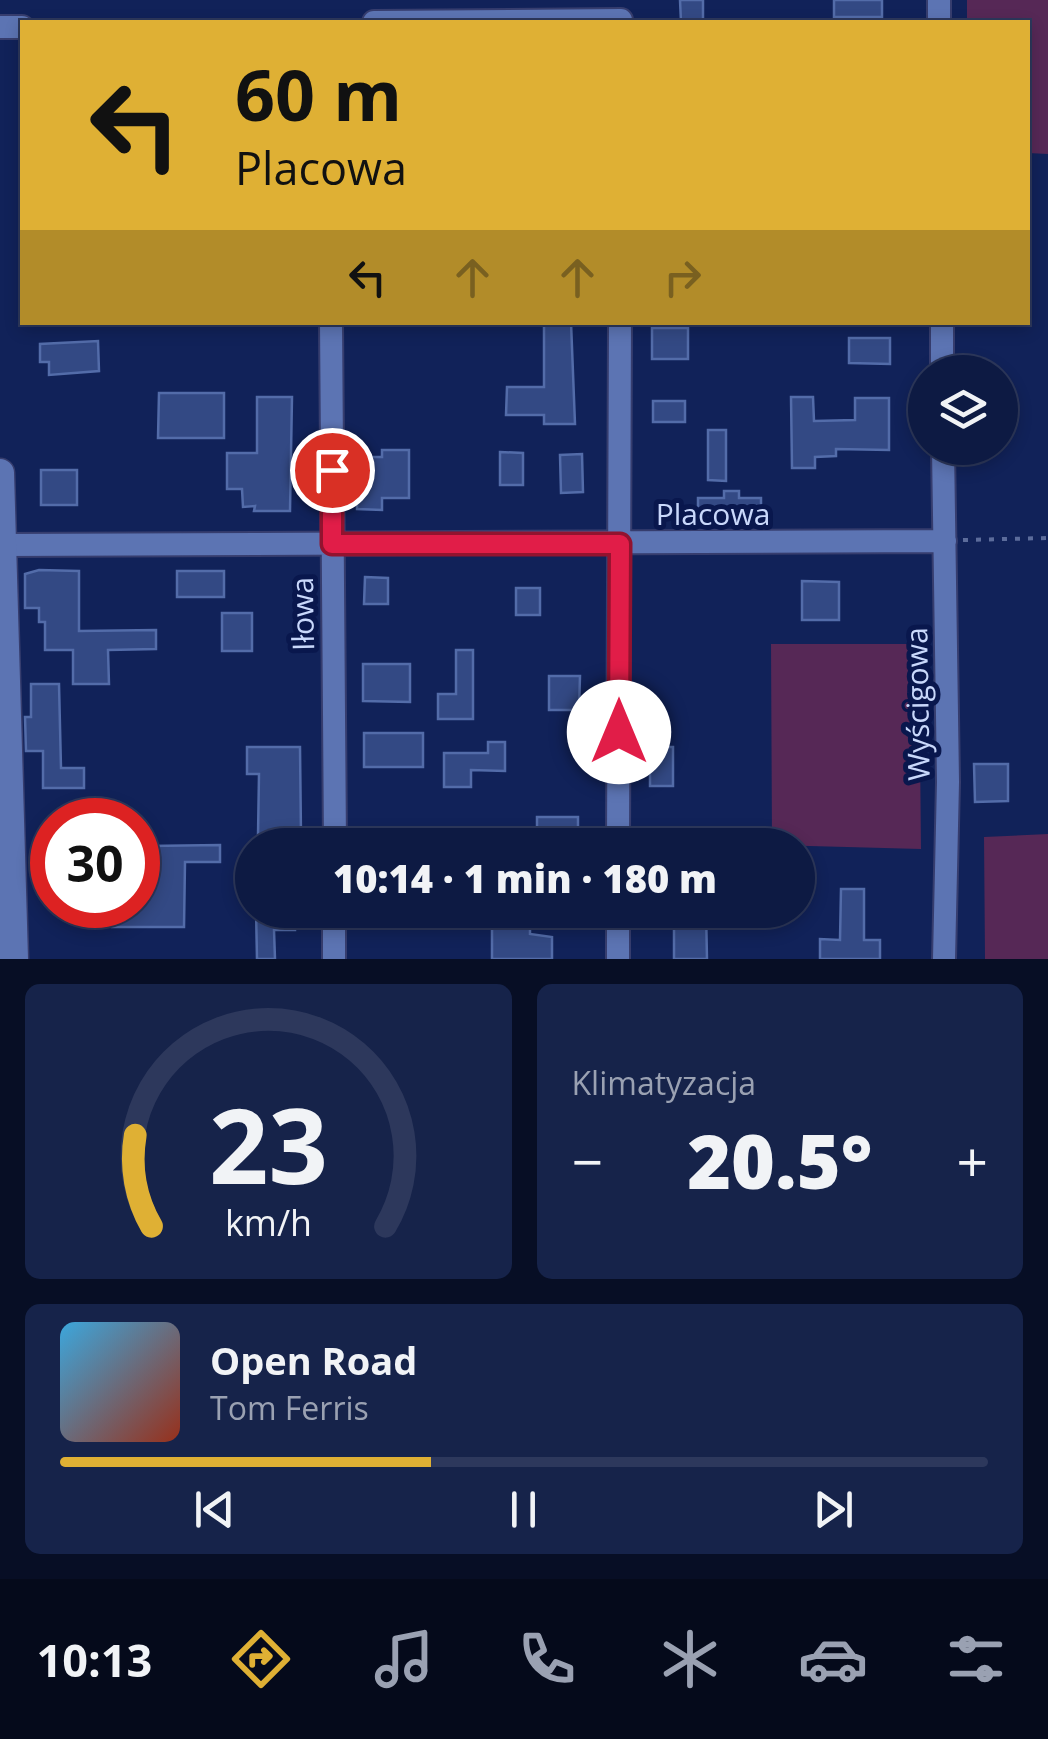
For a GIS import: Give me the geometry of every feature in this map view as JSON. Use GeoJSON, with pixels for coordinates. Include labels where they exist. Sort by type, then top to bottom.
{"type":"FeatureCollection","features":[{"type":"Feature","properties":{"kind":"street"},"geometry":{"type":"LineString","coordinates":[[436,20],[621,14]]}},
{"type":"Feature","properties":{"kind":"street","name":"Iłowa"},"geometry":{"type":"LineString","coordinates":[[331,325],[335,828]]}},
{"type":"Feature","properties":{"kind":"street"},"geometry":{"type":"LineString","coordinates":[[618,828],[620,325]]}},
{"type":"Feature","properties":{"kind":"street"},"geometry":{"type":"LineString","coordinates":[[942,325],[942,355]]}},
{"type":"Feature","properties":{"kind":"street","name":"Wyścigowa"},"geometry":{"type":"LineString","coordinates":[[943,465],[944,959]]}},
{"type":"Feature","properties":{"kind":"street"},"geometry":{"type":"LineString","coordinates":[[0,473],[14,959]]}},
{"type":"Feature","properties":{"kind":"street","name":"Placowa"},"geometry":{"type":"LineString","coordinates":[[2,545],[944,541]]}},
{"type":"Feature","properties":{"kind":"street"},"geometry":{"type":"LineString","coordinates":[[334,928],[334,959]]}},
{"type":"Feature","properties":{"kind":"street"},"geometry":{"type":"LineString","coordinates":[[618,928],[618,959]]}},
{"type":"Feature","properties":{"kind":"path"},"geometry":{"type":"LineString","coordinates":[[944,541],[1048,538]]}},
{"type":"Feature","properties":{"kind":"shaded area"},"geometry":{"type":"Polygon","coordinates":[[[967,0],[1048,0],[1048,154],[1030,153],[1030,20],[967,20],[967,0]]]}},
{"type":"Feature","properties":{"kind":"shaded area"},"geometry":{"type":"Polygon","coordinates":[[[771,644],[919,644],[921,849],[815,846],[815,828],[772,828],[771,644]]]}},
{"type":"Feature","properties":{"kind":"shaded area"},"geometry":{"type":"Polygon","coordinates":[[[1048,834],[1048,959],[985,959],[984,837],[1048,834]]]}},
{"type":"Feature","properties":{"kind":"building"},"geometry":{"type":"Polygon","coordinates":[[[680,0],[703,0],[703,20],[681,20],[680,0]]]}},
{"type":"Feature","properties":{"kind":"building"},"geometry":{"type":"Polygon","coordinates":[[[834,0],[882,0],[882,17],[834,17],[834,0]]]}},
{"type":"Feature","properties":{"kind":"building"},"geometry":{"type":"Polygon","coordinates":[[[544,325],[571,325],[575,424],[544,424],[544,415],[506,415],[507,387],[544,387],[544,325]]]}},
{"type":"Feature","properties":{"kind":"building"},"geometry":{"type":"Polygon","coordinates":[[[652,328],[688,328],[688,359],[652,359],[652,328]]]}},
{"type":"Feature","properties":{"kind":"building"},"geometry":{"type":"Polygon","coordinates":[[[849,338],[890,338],[890,364],[849,363],[849,338]]]}},
{"type":"Feature","properties":{"kind":"building"},"geometry":{"type":"Polygon","coordinates":[[[98,341],[99,371],[49,375],[49,362],[40,362],[40,344],[98,341]]]}},
{"type":"Feature","properties":{"kind":"building"},"geometry":{"type":"Polygon","coordinates":[[[159,393],[224,393],[224,438],[158,438],[159,393]]]}},
{"type":"Feature","properties":{"kind":"building"},"geometry":{"type":"Polygon","coordinates":[[[257,397],[292,397],[290,511],[254,511],[255,506],[243,507],[242,489],[227,489],[227,453],[257,453],[257,397]]]}},
{"type":"Feature","properties":{"kind":"building"},"geometry":{"type":"Polygon","coordinates":[[[791,397],[813,397],[814,421],[855,420],[855,398],[889,398],[889,450],[836,449],[836,456],[815,457],[815,468],[792,468],[791,397]]]}},
{"type":"Feature","properties":{"kind":"building"},"geometry":{"type":"Polygon","coordinates":[[[653,401],[685,401],[685,422],[653,422],[653,401]]]}},
{"type":"Feature","properties":{"kind":"building"},"geometry":{"type":"Polygon","coordinates":[[[708,430],[726,430],[726,481],[708,480],[708,430]]]}},
{"type":"Feature","properties":{"kind":"building"},"geometry":{"type":"Polygon","coordinates":[[[382,450],[409,450],[409,498],[382,498],[382,510],[357,509],[357,457],[382,457],[382,450]]]}},
{"type":"Feature","properties":{"kind":"building"},"geometry":{"type":"Polygon","coordinates":[[[500,452],[523,453],[523,485],[500,485],[500,452]]]}},
{"type":"Feature","properties":{"kind":"building"},"geometry":{"type":"Polygon","coordinates":[[[582,454],[583,492],[561,493],[560,455],[582,454]]]}},
{"type":"Feature","properties":{"kind":"building"},"geometry":{"type":"Polygon","coordinates":[[[41,470],[77,470],[77,505],[41,505],[41,470]]]}},
{"type":"Feature","properties":{"kind":"building"},"geometry":{"type":"Polygon","coordinates":[[[724,491],[739,491],[739,498],[761,498],[761,513],[698,512],[698,498],[724,498],[724,491]]]}},
{"type":"Feature","properties":{"kind":"building"},"geometry":{"type":"Polygon","coordinates":[[[39,570],[79,571],[79,631],[156,630],[156,649],[108,650],[109,684],[73,684],[73,650],[45,650],[45,622],[39,622],[39,608],[25,608],[25,574],[39,570]]]}},
{"type":"Feature","properties":{"kind":"building"},"geometry":{"type":"Polygon","coordinates":[[[177,571],[224,571],[224,597],[177,597],[177,571]]]}},
{"type":"Feature","properties":{"kind":"building"},"geometry":{"type":"Polygon","coordinates":[[[365,577],[388,578],[388,604],[364,604],[365,577]]]}},
{"type":"Feature","properties":{"kind":"building"},"geometry":{"type":"Polygon","coordinates":[[[802,581],[839,582],[839,620],[802,620],[802,581]]]}},
{"type":"Feature","properties":{"kind":"building"},"geometry":{"type":"Polygon","coordinates":[[[516,588],[540,588],[540,615],[516,615],[516,588]]]}},
{"type":"Feature","properties":{"kind":"building"},"geometry":{"type":"Polygon","coordinates":[[[222,613],[252,613],[252,651],[222,651],[222,613]]]}},
{"type":"Feature","properties":{"kind":"building"},"geometry":{"type":"Polygon","coordinates":[[[456,650],[473,650],[473,719],[438,719],[438,694],[456,694],[456,650]]]}},
{"type":"Feature","properties":{"kind":"building"},"geometry":{"type":"Polygon","coordinates":[[[363,664],[410,664],[410,702],[363,701],[363,664]]]}},
{"type":"Feature","properties":{"kind":"building"},"geometry":{"type":"Polygon","coordinates":[[[549,676],[580,676],[579,710],[549,710],[549,676]]]}},
{"type":"Feature","properties":{"kind":"building"},"geometry":{"type":"Polygon","coordinates":[[[31,684],[59,684],[61,768],[84,768],[84,788],[43,788],[43,751],[26,751],[25,717],[31,717],[31,684]]]}},
{"type":"Feature","properties":{"kind":"building"},"geometry":{"type":"Polygon","coordinates":[[[364,733],[423,733],[423,767],[364,767],[364,733]]]}},
{"type":"Feature","properties":{"kind":"building"},"geometry":{"type":"Polygon","coordinates":[[[488,742],[505,742],[505,771],[471,770],[471,787],[444,787],[444,753],[488,753],[488,742]]]}},
{"type":"Feature","properties":{"kind":"building"},"geometry":{"type":"Polygon","coordinates":[[[247,747],[300,747],[301,828],[258,828],[259,774],[247,774],[247,747]]]}},
{"type":"Feature","properties":{"kind":"building"},"geometry":{"type":"Polygon","coordinates":[[[650,747],[673,747],[673,786],[650,786],[650,747]]]}},
{"type":"Feature","properties":{"kind":"building"},"geometry":{"type":"Polygon","coordinates":[[[974,764],[1008,764],[1008,801],[975,802],[974,764]]]}},
{"type":"Feature","properties":{"kind":"building"},"geometry":{"type":"Polygon","coordinates":[[[537,817],[578,817],[578,828],[537,828],[537,817]]]}},
{"type":"Feature","properties":{"kind":"building"},"geometry":{"type":"Polygon","coordinates":[[[220,845],[220,862],[185,862],[184,927],[160,927],[160,846],[220,845]]]}},
{"type":"Feature","properties":{"kind":"building"},"geometry":{"type":"Polygon","coordinates":[[[841,889],[864,889],[864,940],[880,940],[880,959],[820,959],[820,939],[840,940],[841,889]]]}},
{"type":"Feature","properties":{"kind":"building"},"geometry":{"type":"Polygon","coordinates":[[[256,928],[295,928],[274,930],[275,959],[257,959],[256,928]]]}},
{"type":"Feature","properties":{"kind":"building"},"geometry":{"type":"Polygon","coordinates":[[[492,928],[530,928],[530,934],[552,937],[552,959],[492,959],[492,928]]]}},
{"type":"Feature","properties":{"kind":"building"},"geometry":{"type":"Polygon","coordinates":[[[674,928],[706,928],[707,959],[674,959],[674,928]]]}},
{"type":"Feature","properties":{"kind":"route"},"geometry":{"type":"LineString","coordinates":[[332,470],[332,544],[620,544],[619,732]]}}]}
